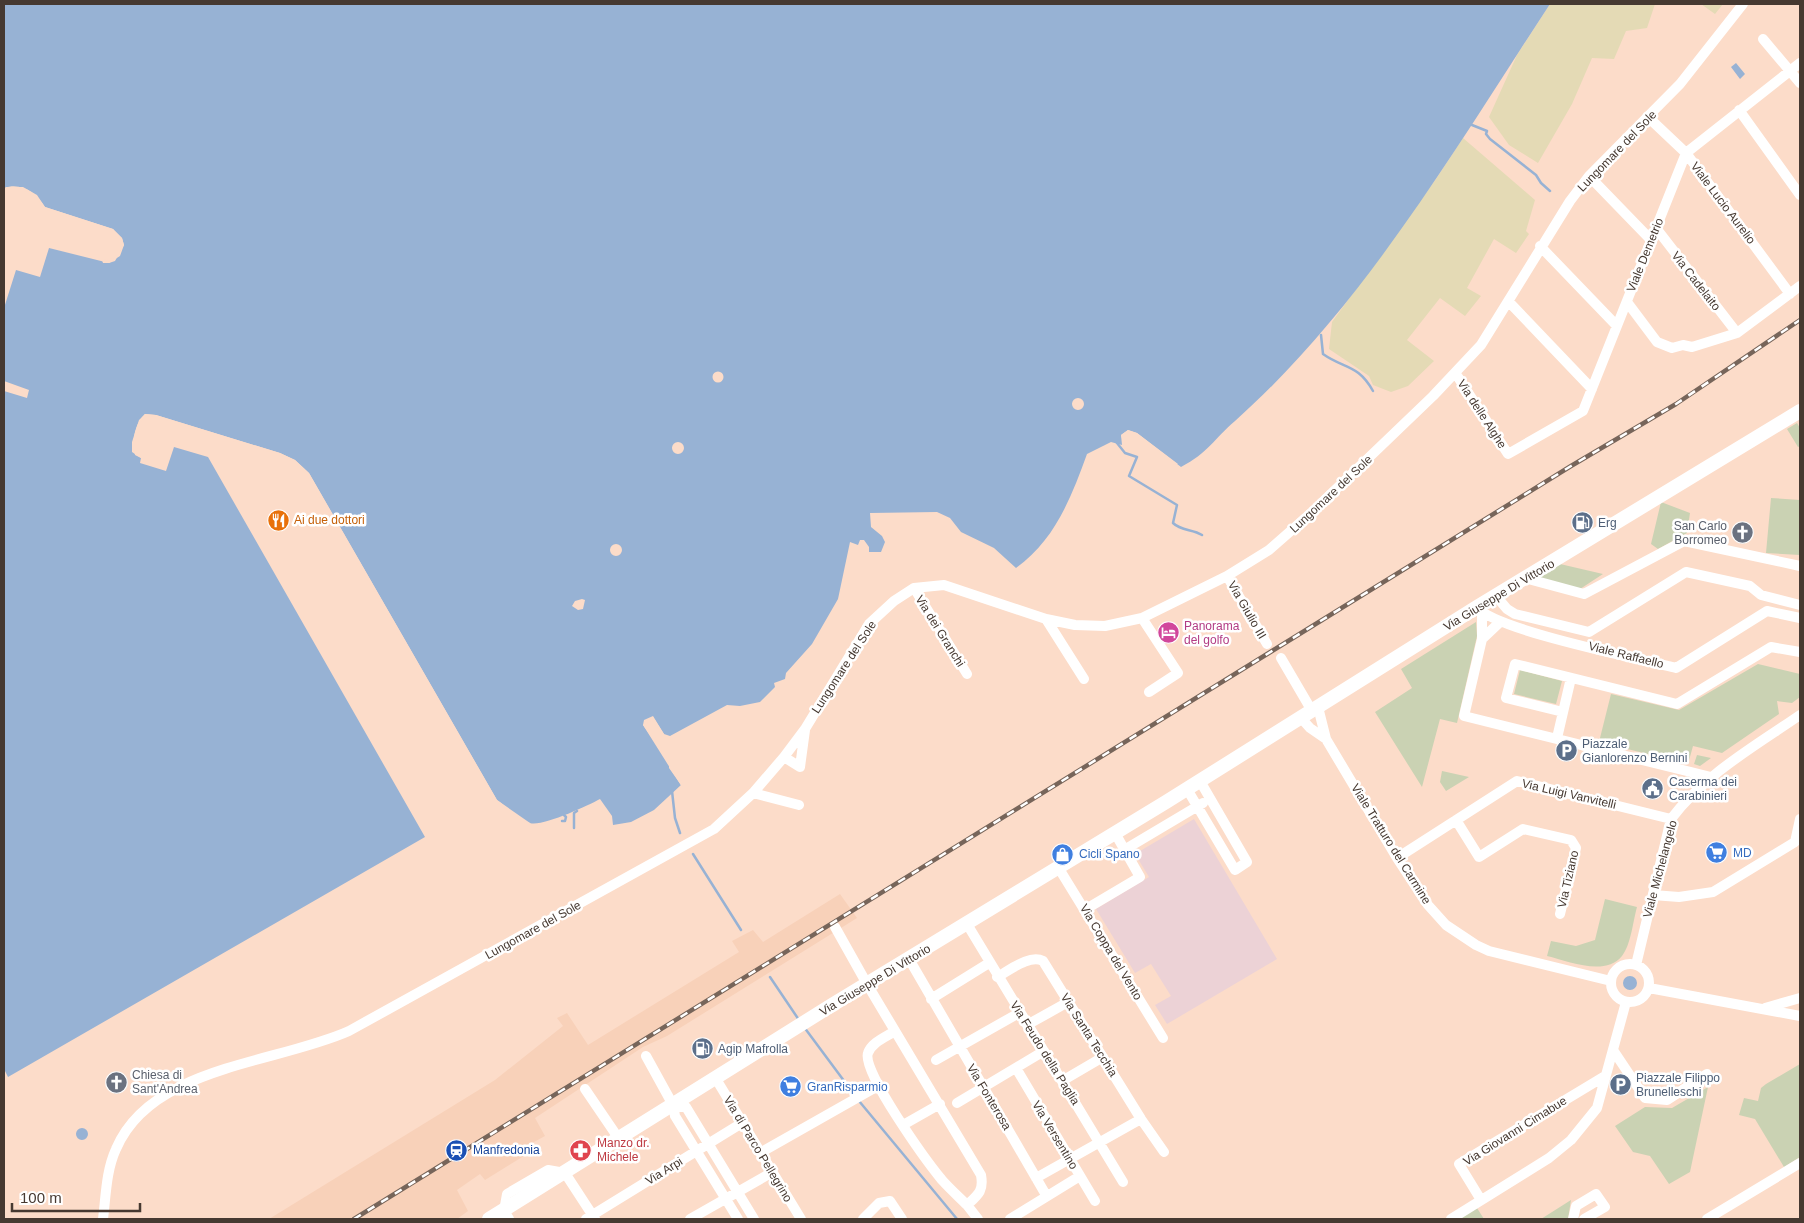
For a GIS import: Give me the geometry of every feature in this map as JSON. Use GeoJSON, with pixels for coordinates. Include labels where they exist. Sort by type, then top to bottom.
{"type":"FeatureCollection","features":[{"type":"Feature","properties":{"kind":"main road","name":"Via Giuseppe Di Vittorio"},"geometry":{"type":"LineString","coordinates":[[489,1219],[506,1215],[565,1173],[832,1005],[1480,610],[1496,596],[1800,411]]}},
{"type":"Feature","properties":{"kind":"street","name":"Lungomare del Sole"},"geometry":{"type":"LineString","coordinates":[[103,1219],[108,1176],[116,1148],[130,1124],[152,1101],[183,1084],[339,1035],[697,841],[714,829],[753,793],[784,757],[805,729],[869,624],[894,601],[914,588],[944,586],[1046,619],[1075,624],[1105,626],[1142,618],[1227,576],[1269,550],[1310,514],[1456,374],[1481,346],[1509,302],[1540,246],[1570,200],[1589,176],[1649,118],[1680,84],[1743,4]]}},
{"type":"Feature","properties":{"kind":"street"},"geometry":{"type":"LineString","coordinates":[[1763,39],[1800,82]]}},
{"type":"Feature","properties":{"kind":"street","name":"Viale Demetrio"},"geometry":{"type":"LineString","coordinates":[[1508,454],[1583,411],[1686,154],[1800,63]]}},
{"type":"Feature","properties":{"kind":"street"},"geometry":{"type":"LineString","coordinates":[[1739,110],[1800,195]]}},
{"type":"Feature","properties":{"kind":"street","name":"Viale Lucio Aurelio"},"geometry":{"type":"LineString","coordinates":[[1649,118],[1686,154],[1790,294]]}},
{"type":"Feature","properties":{"kind":"street"},"geometry":{"type":"LineString","coordinates":[[1589,176],[1651,240]]}},
{"type":"Feature","properties":{"kind":"street","name":"Via Cadelaito"},"geometry":{"type":"LineString","coordinates":[[1656,228],[1737,333]]}},
{"type":"Feature","properties":{"kind":"street"},"geometry":{"type":"LineString","coordinates":[[1540,246],[1617,326]]}},
{"type":"Feature","properties":{"kind":"street"},"geometry":{"type":"LineString","coordinates":[[1627,302],[1657,342],[1664,346],[1692,347],[1737,333],[1800,286]]}},
{"type":"Feature","properties":{"kind":"street"},"geometry":{"type":"LineString","coordinates":[[1509,302],[1592,389]]}},
{"type":"Feature","properties":{"kind":"street","name":"Via delle Alghe"},"geometry":{"type":"LineString","coordinates":[[1456,374],[1508,454]]}},
{"type":"Feature","properties":{"kind":"street"},"geometry":{"type":"LineString","coordinates":[[1525,578],[1584,594],[1684,541],[1800,566]]}},
{"type":"Feature","properties":{"kind":"street","name":"Viale Raffaello"},"geometry":{"type":"LineString","coordinates":[[1496,596],[1507,609],[1515,614],[1590,632],[1686,572],[1750,586],[1761,595],[1800,605]]}},
{"type":"Feature","properties":{"kind":"street","name":"Via Giulio III"},"geometry":{"type":"LineString","coordinates":[[1227,576],[1266,644]]}},
{"type":"Feature","properties":{"kind":"street","name":"Via dei Granchi"},"geometry":{"type":"LineString","coordinates":[[914,588],[967,674]]}},
{"type":"Feature","properties":{"kind":"street"},"geometry":{"type":"LineString","coordinates":[[1771,598],[1767,610],[1800,618]]}},
{"type":"Feature","properties":{"kind":"street"},"geometry":{"type":"LineString","coordinates":[[1480,610],[1482,639],[1464,716],[1711,777]]}},
{"type":"Feature","properties":{"kind":"street","name":"Viale Raffaello"},"geometry":{"type":"LineString","coordinates":[[1480,610],[1500,622],[1515,628],[1676,668],[1767,610]]}},
{"type":"Feature","properties":{"kind":"street"},"geometry":{"type":"LineString","coordinates":[[1142,618],[1178,674],[1149,692]]}},
{"type":"Feature","properties":{"kind":"street"},"geometry":{"type":"LineString","coordinates":[[1046,619],[1084,679]]}},
{"type":"Feature","properties":{"kind":"street"},"geometry":{"type":"LineString","coordinates":[[1482,639],[1500,622]]}},
{"type":"Feature","properties":{"kind":"street"},"geometry":{"type":"LineString","coordinates":[[1563,712],[1506,698],[1515,664],[1677,704],[1771,647],[1800,652]]}},
{"type":"Feature","properties":{"kind":"street"},"geometry":{"type":"LineString","coordinates":[[1281,658],[1310,712]]}},
{"type":"Feature","properties":{"kind":"street"},"geometry":{"type":"LineString","coordinates":[[1557,738],[1571,678]]}},
{"type":"Feature","properties":{"kind":"street","name":"Viale Tratturo del Carmine"},"geometry":{"type":"LineString","coordinates":[[1310,712],[1310,728],[1326,739]]}},
{"type":"Feature","properties":{"kind":"street","name":"Viale Tratturo del Carmine"},"geometry":{"type":"LineString","coordinates":[[1310,712],[1397,858],[1428,905],[1446,924],[1476,945],[1512,958],[1611,981]]}},
{"type":"Feature","properties":{"kind":"street","name":"Viale Michelangelo"},"geometry":{"type":"LineString","coordinates":[[1636,965],[1671,819],[1686,800],[1711,777],[1800,715]]}},
{"type":"Feature","properties":{"kind":"street","name":"Lungomare del Sole"},"geometry":{"type":"LineString","coordinates":[[784,757],[800,767],[805,729]]}},
{"type":"Feature","properties":{"kind":"street"},"geometry":{"type":"LineString","coordinates":[[1187,789],[1235,870],[1247,862],[1200,781]]}},
{"type":"Feature","properties":{"kind":"street","name":"Via Luigi Vanvitelli"},"geometry":{"type":"LineString","coordinates":[[1397,858],[1517,781],[1671,819]]}},
{"type":"Feature","properties":{"kind":"street"},"geometry":{"type":"LineString","coordinates":[[753,793],[799,805]]}},
{"type":"Feature","properties":{"kind":"street"},"geometry":{"type":"LineString","coordinates":[[1124,850],[1210,798]]}},
{"type":"Feature","properties":{"kind":"street","name":"Via Tiziano"},"geometry":{"type":"LineString","coordinates":[[1456,820],[1479,857],[1523,829],[1571,840],[1575,843],[1576,848],[1560,914]]}},
{"type":"Feature","properties":{"kind":"street"},"geometry":{"type":"LineString","coordinates":[[1652,895],[1679,897],[1713,892],[1795,842],[1800,820]]}},
{"type":"Feature","properties":{"kind":"street"},"geometry":{"type":"LineString","coordinates":[[1086,910],[1140,877],[1115,833]]}},
{"type":"Feature","properties":{"kind":"street","name":"Via Coppa del Vento"},"geometry":{"type":"LineString","coordinates":[[1058,867],[1163,1038]]}},
{"type":"Feature","properties":{"kind":"street","name":"Via Feudo della Paglia"},"geometry":{"type":"LineString","coordinates":[[967,924],[1019,1013],[1124,1182]]}},
{"type":"Feature","properties":{"kind":"street"},"geometry":{"type":"LineString","coordinates":[[835,927],[981,1175],[983,1184],[981,1193],[967,1205]]}},
{"type":"Feature","properties":{"kind":"street","name":"Via Santa Tecchia"},"geometry":{"type":"LineString","coordinates":[[998,977],[1030,959],[1038,958],[1043,961],[1141,1119],[1164,1152]]}},
{"type":"Feature","properties":{"kind":"street","name":"Via Fonterosa"},"geometry":{"type":"LineString","coordinates":[[909,959],[1046,1195]]}},
{"type":"Feature","properties":{"kind":"street"},"geometry":{"type":"LineString","coordinates":[[931,999],[989,963]]}},
{"type":"Feature","properties":{"kind":"street"},"geometry":{"type":"LineString","coordinates":[[1630,964],[1636,965],[1647,974],[1649,988],[1640,1000],[1626,1002],[1614,994],[1611,981],[1620,967],[1630,964]]}},
{"type":"Feature","properties":{"kind":"street"},"geometry":{"type":"LineString","coordinates":[[1649,988],[1764,1009],[1797,1015],[1800,998],[1764,1009]]}},
{"type":"Feature","properties":{"kind":"street"},"geometry":{"type":"LineString","coordinates":[[1027,1025],[1068,1002]]}},
{"type":"Feature","properties":{"kind":"street"},"geometry":{"type":"LineString","coordinates":[[1451,1219],[1550,1158],[1571,1140],[1597,1108],[1626,1002]]}},
{"type":"Feature","properties":{"kind":"street"},"geometry":{"type":"LineString","coordinates":[[919,1070],[1019,1013]]}},
{"type":"Feature","properties":{"kind":"street"},"geometry":{"type":"LineString","coordinates":[[895,1031],[875,1043],[868,1052],[867,1061],[878,1086],[902,1125],[942,1181],[967,1205],[978,1219]]}},
{"type":"Feature","properties":{"kind":"street"},"geometry":{"type":"LineString","coordinates":[[1613,1050],[1645,1098],[1667,1100],[1708,1074]]}},
{"type":"Feature","properties":{"kind":"street"},"geometry":{"type":"LineString","coordinates":[[957,1103],[1044,1051]]}},
{"type":"Feature","properties":{"kind":"street"},"geometry":{"type":"LineString","coordinates":[[646,1056],[673,1105],[675,1116],[738,1219]]}},
{"type":"Feature","properties":{"kind":"street"},"geometry":{"type":"LineString","coordinates":[[1062,1081],[1103,1057]]}},
{"type":"Feature","properties":{"kind":"street","name":"Via Versentino"},"geometry":{"type":"LineString","coordinates":[[1016,1068],[1095,1201]]}},
{"type":"Feature","properties":{"kind":"street","name":"Via Giovanni Cimabue"},"geometry":{"type":"LineString","coordinates":[[1481,1200],[1459,1164],[1605,1076]]}},
{"type":"Feature","properties":{"kind":"street","name":"Via di Parco Pellegrino"},"geometry":{"type":"LineString","coordinates":[[716,1079],[800,1219]]}},
{"type":"Feature","properties":{"kind":"street"},"geometry":{"type":"LineString","coordinates":[[760,1153],[850,1100],[878,1086]]}},
{"type":"Feature","properties":{"kind":"street"},"geometry":{"type":"LineString","coordinates":[[585,1089],[619,1139]]}},
{"type":"Feature","properties":{"kind":"street"},"geometry":{"type":"LineString","coordinates":[[902,1125],[940,1104]]}},
{"type":"Feature","properties":{"kind":"street"},"geometry":{"type":"LineString","coordinates":[[673,1105],[686,1107],[754,1219]]}},
{"type":"Feature","properties":{"kind":"street"},"geometry":{"type":"LineString","coordinates":[[1036,1178],[1141,1119]]}},
{"type":"Feature","properties":{"kind":"street","name":"Via Arpi"},"geometry":{"type":"LineString","coordinates":[[591,1218],[742,1123]]}},
{"type":"Feature","properties":{"kind":"street"},"geometry":{"type":"LineString","coordinates":[[1707,1219],[1800,1163]]}},
{"type":"Feature","properties":{"kind":"street"},"geometry":{"type":"LineString","coordinates":[[565,1173],[591,1218]]}},
{"type":"Feature","properties":{"kind":"street"},"geometry":{"type":"LineString","coordinates":[[690,1219],[771,1173]]}},
{"type":"Feature","properties":{"kind":"street"},"geometry":{"type":"LineString","coordinates":[[1010,1219],[1046,1195],[1080,1176]]}},
{"type":"Feature","properties":{"kind":"street"},"geometry":{"type":"LineString","coordinates":[[1573,1219],[1576,1206],[1596,1194],[1605,1207],[1584,1219]]}},
{"type":"Feature","properties":{"kind":"street"},"geometry":{"type":"LineString","coordinates":[[863,1219],[879,1203],[890,1201],[902,1219]]}},
{"type":"Feature","properties":{"kind":"shaded area"},"geometry":{"type":"Polygon","coordinates":[[[1194,819],[1277,959],[1167,1024],[1155,1005],[1171,996],[1151,964],[1135,973],[1096,909],[1149,877],[1135,854],[1194,819]]]}},
{"type":"Feature","properties":{"kind":"shaded area"},"geometry":{"type":"Polygon","coordinates":[[[840,894],[857,918],[667,1036],[643,1047],[535,1118],[545,1136],[523,1148],[527,1154],[485,1180],[480,1174],[457,1190],[468,1211],[457,1219],[269,1219],[495,1080],[563,1026],[557,1018],[567,1013],[588,1045],[739,952],[732,941],[753,930],[763,942],[840,894]]]}},
{"type":"Feature","properties":{"kind":"green space"},"geometry":{"type":"Polygon","coordinates":[[[1797,423],[1800,428],[1800,446],[1798,447],[1787,429],[1797,423]]]}},
{"type":"Feature","properties":{"kind":"green space"},"geometry":{"type":"Polygon","coordinates":[[[1771,498],[1800,500],[1800,555],[1766,553],[1771,498]]]}},
{"type":"Feature","properties":{"kind":"green space"},"geometry":{"type":"Polygon","coordinates":[[[1661,502],[1690,513],[1687,533],[1658,549],[1651,544],[1661,502]]]}},
{"type":"Feature","properties":{"kind":"green space"},"geometry":{"type":"Polygon","coordinates":[[[1560,564],[1603,574],[1580,589],[1536,577],[1560,564]]]}},
{"type":"Feature","properties":{"kind":"green space"},"geometry":{"type":"Polygon","coordinates":[[[1476,622],[1477,636],[1457,723],[1440,719],[1422,787],[1375,712],[1412,688],[1401,669],[1476,622]]]}},
{"type":"Feature","properties":{"kind":"green space"},"geometry":{"type":"Polygon","coordinates":[[[1758,664],[1800,674],[1800,697],[1792,703],[1777,701],[1779,714],[1722,753],[1693,746],[1688,764],[1599,742],[1611,694],[1679,710],[1758,664]]]}},
{"type":"Feature","properties":{"kind":"green space"},"geometry":{"type":"Polygon","coordinates":[[[1520,670],[1562,681],[1556,704],[1514,694],[1520,670]]]}},
{"type":"Feature","properties":{"kind":"green space"},"geometry":{"type":"Polygon","coordinates":[[[1697,755],[1711,758],[1700,766],[1694,764],[1697,755]]]}},
{"type":"Feature","properties":{"kind":"green space"},"geometry":{"type":"Polygon","coordinates":[[[1442,771],[1469,777],[1446,791],[1440,782],[1442,771]]]}},
{"type":"Feature","properties":{"kind":"green space"},"geometry":{"type":"Polygon","coordinates":[[[1605,899],[1637,907],[1630,939],[1622,956],[1606,966],[1596,967],[1575,964],[1547,956],[1551,941],[1576,946],[1595,940],[1605,899]]]}},
{"type":"Feature","properties":{"kind":"green space"},"geometry":{"type":"Polygon","coordinates":[[[1800,1064],[1800,1157],[1784,1167],[1755,1119],[1739,1115],[1744,1098],[1758,1101],[1761,1088],[1800,1064]]]}},
{"type":"Feature","properties":{"kind":"green space"},"geometry":{"type":"Polygon","coordinates":[[[1708,1087],[1690,1172],[1669,1184],[1650,1156],[1633,1152],[1615,1126],[1645,1107],[1672,1108],[1708,1087]]]}},
{"type":"Feature","properties":{"kind":"green space"},"geometry":{"type":"Polygon","coordinates":[[[1571,1200],[1568,1219],[1541,1219],[1571,1200]]]}},
{"type":"Feature","properties":{"kind":"green space"},"geometry":{"type":"Polygon","coordinates":[[[1477,1208],[1484,1219],[1457,1219],[1477,1208]]]}},
{"type":"Feature","properties":{"kind":"sand"},"geometry":{"type":"Polygon","coordinates":[[[1550,4],[1655,4],[1647,28],[1626,31],[1614,59],[1592,58],[1572,104],[1538,163],[1509,145],[1489,117],[1517,55],[1550,4]]]}},
{"type":"Feature","properties":{"kind":"sand"},"geometry":{"type":"Polygon","coordinates":[[[1701,4],[1723,4],[1715,14],[1701,4]]]}},
{"type":"Feature","properties":{"kind":"sand"},"geometry":{"type":"Polygon","coordinates":[[[1463,138],[1535,200],[1526,231],[1529,234],[1516,253],[1494,239],[1467,288],[1481,296],[1465,316],[1440,298],[1407,340],[1434,361],[1408,386],[1391,392],[1373,385],[1369,376],[1329,349],[1332,322],[1436,179],[1463,138]]]}},
{"type":"Feature","properties":{"kind":"water"},"geometry":{"type":"Polygon","coordinates":[[[4,4],[1550,4],[1406,223],[1367,276],[1282,376],[1204,451],[1181,467],[1137,433],[1128,430],[1121,435],[1122,445],[1111,442],[1087,454],[1075,486],[1060,517],[1041,545],[1016,568],[994,548],[961,532],[950,518],[937,512],[870,513],[871,527],[882,536],[885,542],[881,552],[869,552],[869,547],[864,540],[860,540],[858,545],[850,542],[838,599],[812,644],[786,673],[785,679],[774,683],[775,687],[760,702],[740,706],[727,705],[670,736],[664,734],[653,717],[643,725],[669,762],[669,768],[681,785],[654,810],[631,822],[613,825],[612,816],[600,799],[565,815],[536,823],[530,823],[521,819],[497,800],[309,473],[295,460],[280,453],[156,415],[145,414],[138,423],[134,438],[135,455],[141,458],[140,463],[166,471],[174,447],[208,457],[425,837],[8,1077],[4,1069],[4,391],[27,398],[29,390],[4,381],[4,308],[16,270],[40,277],[49,248],[109,263],[115,261],[124,245],[122,238],[113,229],[45,207],[33,193],[23,188],[17,186],[4,188],[4,4]]]}},
{"type":"Feature","properties":{"kind":"water"},"geometry":{"type":"Polygon","coordinates":[[[1736,63],[1745,74],[1740,79],[1731,67],[1736,63]]]}},
{"type":"Feature","properties":{"kind":"water"},"geometry":{"type":"Polygon","coordinates":[[[1627,976],[1633,976],[1637,983],[1633,990],[1627,990],[1623,986],[1623,980],[1627,976]]]}},
{"type":"Feature","properties":{"kind":"water"},"geometry":{"type":"Polygon","coordinates":[[[82,1128],[88,1134],[82,1140],[76,1134],[82,1128]]]}},
{"type":"Feature","properties":{"kind":"pier"},"geometry":{"type":"Polygon","coordinates":[[[6,187],[23,187],[37,195],[45,207],[113,229],[122,238],[124,245],[120,256],[109,263],[103,263],[102,260],[114,258],[121,250],[120,239],[112,231],[44,209],[36,197],[23,190],[4,190],[6,187]]]}},
{"type":"Feature","properties":{"kind":"pier"},"geometry":{"type":"Polygon","coordinates":[[[718,371],[724,377],[718,383],[712,377],[718,371]]]}},
{"type":"Feature","properties":{"kind":"pier"},"geometry":{"type":"Polygon","coordinates":[[[1076,398],[1080,398],[1084,404],[1080,410],[1076,410],[1072,406],[1072,402],[1076,398]]]}},
{"type":"Feature","properties":{"kind":"pier"},"geometry":{"type":"Polygon","coordinates":[[[145,414],[156,415],[280,453],[295,460],[309,473],[497,800],[530,823],[530,826],[495,801],[307,475],[294,462],[279,455],[155,417],[146,416],[141,422],[135,443],[135,451],[143,457],[141,458],[132,452],[132,442],[139,420],[145,414]]]}},
{"type":"Feature","properties":{"kind":"pier"},"geometry":{"type":"Polygon","coordinates":[[[1128,430],[1137,433],[1178,464],[1175,465],[1136,435],[1129,432],[1124,436],[1124,446],[1121,435],[1128,430]]]}},
{"type":"Feature","properties":{"kind":"pier"},"geometry":{"type":"Polygon","coordinates":[[[678,442],[684,448],[678,454],[672,448],[678,442]]]}},
{"type":"Feature","properties":{"kind":"pier"},"geometry":{"type":"Polygon","coordinates":[[[614,544],[618,544],[622,550],[618,556],[614,556],[610,552],[610,548],[614,544]]]}},
{"type":"Feature","properties":{"kind":"pier"},"geometry":{"type":"Polygon","coordinates":[[[585,600],[583,609],[578,610],[572,606],[575,601],[585,600]]]}},
{"type":"Feature","properties":{"kind":"pier"},"geometry":{"type":"Polygon","coordinates":[[[653,716],[664,734],[662,735],[652,720],[646,724],[671,761],[671,768],[683,783],[682,787],[643,725],[644,720],[653,716]]]}},
{"type":"Feature","properties":{"kind":"waterway"},"geometry":{"type":"LineString","coordinates":[[1472,125],[1487,131],[1486,134],[1490,139],[1536,175],[1541,183],[1550,191]]}},
{"type":"Feature","properties":{"kind":"waterway"},"geometry":{"type":"LineString","coordinates":[[1321,335],[1323,354],[1356,371],[1373,391]]}},
{"type":"Feature","properties":{"kind":"waterway"},"geometry":{"type":"LineString","coordinates":[[1117,443],[1125,453],[1137,457],[1129,476],[1177,505],[1173,523],[1176,526],[1202,535]]}},
{"type":"Feature","properties":{"kind":"waterway"},"geometry":{"type":"LineString","coordinates":[[672,791],[675,818],[680,833]]}},
{"type":"Feature","properties":{"kind":"waterway"},"geometry":{"type":"LineString","coordinates":[[574,828],[574,813],[577,811]]}},
{"type":"Feature","properties":{"kind":"waterway"},"geometry":{"type":"LineString","coordinates":[[562,821],[565,821],[566,817],[564,815]]}},
{"type":"Feature","properties":{"kind":"waterway"},"geometry":{"type":"LineString","coordinates":[[693,854],[741,930]]}},
{"type":"Feature","properties":{"kind":"waterway"},"geometry":{"type":"LineString","coordinates":[[770,977],[799,1020]]}},
{"type":"Feature","properties":{"kind":"waterway"},"geometry":{"type":"LineString","coordinates":[[804,1027],[856,1097]]}},
{"type":"Feature","properties":{"kind":"waterway"},"geometry":{"type":"LineString","coordinates":[[859,1101],[957,1219]]}},
{"type":"Feature","properties":{"kind":"railway"},"geometry":{"type":"LineString","coordinates":[[354,1219],[1571,466],[1676,404],[1800,320]]}},
{"type":"Feature","properties":{"kind":"place","name":"Ai due dottori"},"geometry":{"type":"Point","coordinates":[278,520]}},
{"type":"Feature","properties":{"kind":"place","name":"Erg"},"geometry":{"type":"Point","coordinates":[1582,523]}},
{"type":"Feature","properties":{"kind":"place","name":"San Carlo Borromeo"},"geometry":{"type":"Point","coordinates":[1743,533]}},
{"type":"Feature","properties":{"kind":"place","name":"Panorama del golfo"},"geometry":{"type":"Point","coordinates":[1168,633]}},
{"type":"Feature","properties":{"kind":"place","name":"Piazzale Gianlorenzo Bernini"},"geometry":{"type":"Point","coordinates":[1566,751]}},
{"type":"Feature","properties":{"kind":"place","name":"Caserma dei Carabinieri"},"geometry":{"type":"Point","coordinates":[1653,789]}},
{"type":"Feature","properties":{"kind":"place","name":"MD"},"geometry":{"type":"Point","coordinates":[1717,853]}},
{"type":"Feature","properties":{"kind":"place","name":"Cicli Spano"},"geometry":{"type":"Point","coordinates":[1063,854]}},
{"type":"Feature","properties":{"kind":"place","name":"Agip Mafrolla"},"geometry":{"type":"Point","coordinates":[702,1049]}},
{"type":"Feature","properties":{"kind":"place","name":"Chiesa di Sant'Andrea"},"geometry":{"type":"Point","coordinates":[116,1082]}},
{"type":"Feature","properties":{"kind":"place","name":"Piazzale Filippo Brunelleschi"},"geometry":{"type":"Point","coordinates":[1620,1085]}},
{"type":"Feature","properties":{"kind":"place","name":"GranRisparmio"},"geometry":{"type":"Point","coordinates":[791,1087]}},
{"type":"Feature","properties":{"kind":"place","name":"Manfredonia"},"geometry":{"type":"Point","coordinates":[457,1150]}},
{"type":"Feature","properties":{"kind":"place","name":"Manzo dr. Michele"},"geometry":{"type":"Point","coordinates":[581,1150]}}]}
